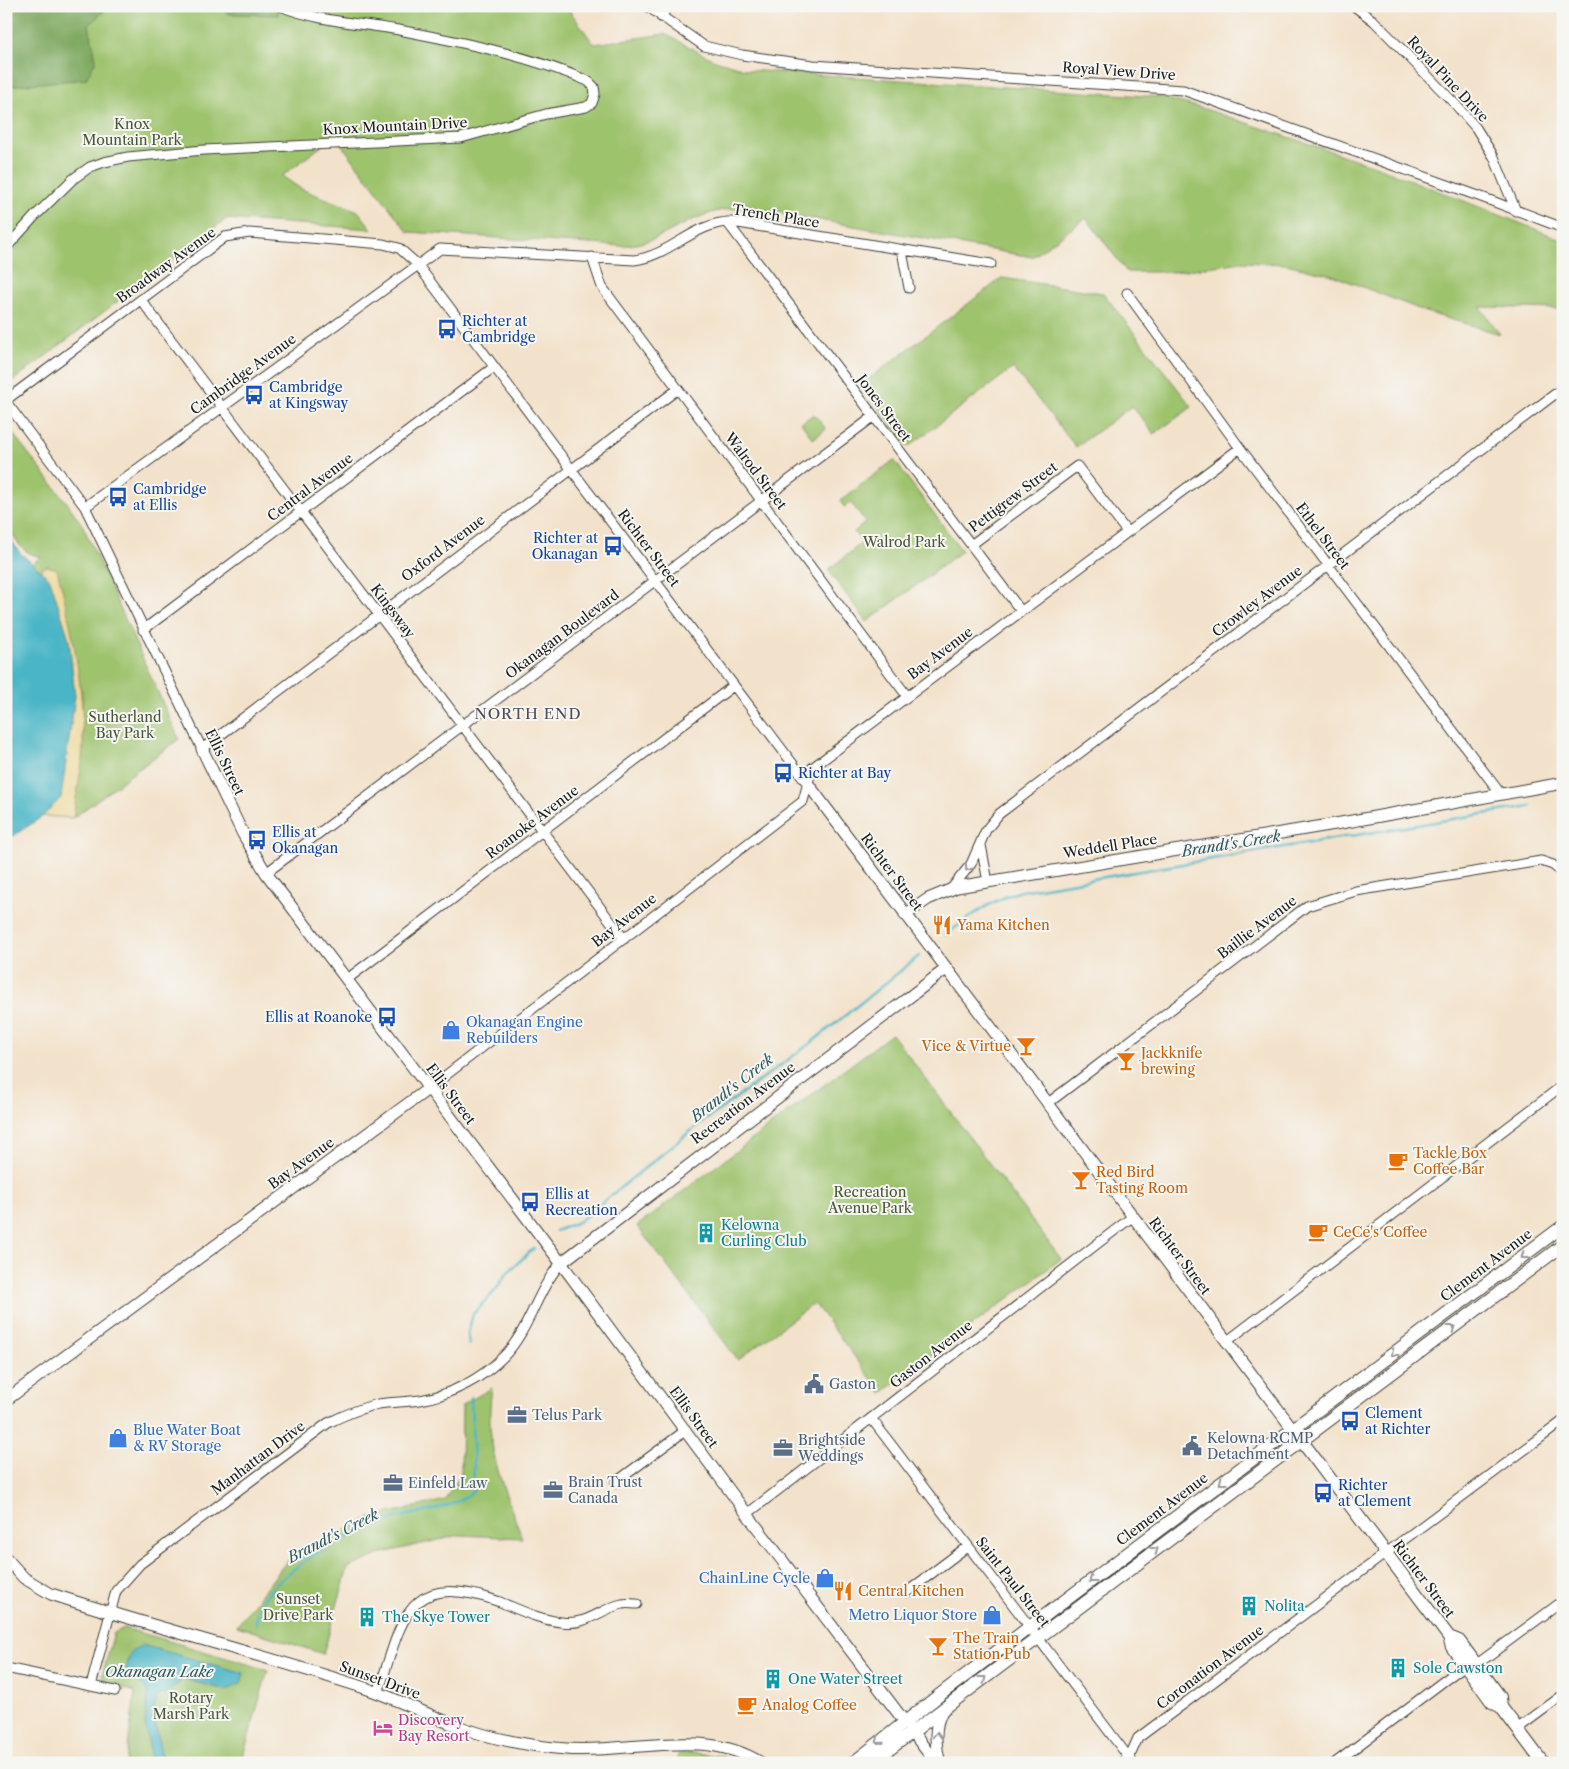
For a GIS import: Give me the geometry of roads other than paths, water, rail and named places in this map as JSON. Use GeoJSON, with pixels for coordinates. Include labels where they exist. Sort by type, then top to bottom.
{"type":"FeatureCollection","features":[{"type":"Feature","properties":{"kind":"main road","name":"Clement Avenue"},"geometry":{"type":"LineString","coordinates":[[871,1763],[910,1726],[1030,1627],[1563,1226]]}},
{"type":"Feature","properties":{"kind":"main road","name":"Clement Avenue"},"geometry":{"type":"LineString","coordinates":[[853,1763],[910,1726],[944,1708],[1563,1244]]}},
{"type":"Feature","properties":{"kind":"main road","name":"Richter Street"},"geometry":{"type":"LineString","coordinates":[[1301,1440],[1449,1636],[1452,1647],[1470,1667],[1492,1702],[1501,1708],[1543,1763]]}},
{"type":"Feature","properties":{"kind":"street","name":"Knox Mountain Drive"},"geometry":{"type":"LineString","coordinates":[[6,248],[34,216],[73,179],[90,167],[104,162],[144,155],[204,150],[461,138],[546,114],[584,108],[590,105],[595,97],[595,89],[590,82],[538,62],[403,31],[347,24],[280,6]]}},
{"type":"Feature","properties":{"kind":"street","name":"Royal View Drive"},"geometry":{"type":"LineString","coordinates":[[646,6],[704,46],[803,64],[1183,90],[1563,228]]}},
{"type":"Feature","properties":{"kind":"street"},"geometry":{"type":"LineString","coordinates":[[660,16],[668,6]]}},
{"type":"Feature","properties":{"kind":"street","name":"Royal Pine Drive"},"geometry":{"type":"LineString","coordinates":[[1354,6],[1374,22],[1455,104],[1476,128],[1494,157],[1516,211]]}},
{"type":"Feature","properties":{"kind":"street","name":"Trench Place"},"geometry":{"type":"LineString","coordinates":[[417,264],[440,250],[634,260],[662,252],[702,230],[727,222],[991,264]]}},
{"type":"Feature","properties":{"kind":"street","name":"Jones Street"},"geometry":{"type":"LineString","coordinates":[[727,222],[1021,611]]}},
{"type":"Feature","properties":{"kind":"street","name":"Broadway Avenue"},"geometry":{"type":"LineString","coordinates":[[6,401],[218,241],[240,233],[373,243],[399,248]]}},
{"type":"Feature","properties":{"kind":"street","name":"Richter Street"},"geometry":{"type":"LineString","coordinates":[[399,248],[417,264],[1301,1440]]}},
{"type":"Feature","properties":{"kind":"street"},"geometry":{"type":"LineString","coordinates":[[902,250],[909,288]]}},
{"type":"Feature","properties":{"kind":"street","name":"Walrod Street"},"geometry":{"type":"LineString","coordinates":[[592,257],[602,287],[907,696]]}},
{"type":"Feature","properties":{"kind":"street","name":"Cambridge Avenue"},"geometry":{"type":"LineString","coordinates":[[85,507],[417,264]]}},
{"type":"Feature","properties":{"kind":"street","name":"Ethel Street"},"geometry":{"type":"LineString","coordinates":[[1127,293],[1240,448],[1500,793]]}},
{"type":"Feature","properties":{"kind":"street","name":"Kingsway"},"geometry":{"type":"LineString","coordinates":[[141,300],[624,939]]}},
{"type":"Feature","properties":{"kind":"street","name":"Central Avenue"},"geometry":{"type":"LineString","coordinates":[[143,630],[494,367]]}},
{"type":"Feature","properties":{"kind":"street","name":"Crowley Avenue"},"geometry":{"type":"LineString","coordinates":[[951,889],[969,868],[981,845],[986,830],[999,814],[1563,388]]}},
{"type":"Feature","properties":{"kind":"street","name":"Oxford Avenue"},"geometry":{"type":"LineString","coordinates":[[202,748],[678,390]]}},
{"type":"Feature","properties":{"kind":"street","name":"Ellis Street"},"geometry":{"type":"LineString","coordinates":[[6,401],[85,507],[243,834],[266,873],[561,1263],[747,1514],[938,1763]]}},
{"type":"Feature","properties":{"kind":"street","name":"Okanagan Boulevard"},"geometry":{"type":"LineString","coordinates":[[266,873],[656,582],[873,417]]}},
{"type":"Feature","properties":{"kind":"street","name":"Bay Avenue"},"geometry":{"type":"LineString","coordinates":[[6,1400],[428,1089],[624,939],[803,800],[812,768],[1240,448]]}},
{"type":"Feature","properties":{"kind":"street","name":"Pettigrew Street"},"geometry":{"type":"LineString","coordinates":[[971,545],[1077,466],[1127,532]]}},
{"type":"Feature","properties":{"kind":"street","name":"Roanoke Avenue"},"geometry":{"type":"LineString","coordinates":[[346,980],[734,686]]}},
{"type":"Feature","properties":{"kind":"street","name":"Weddell Place"},"geometry":{"type":"LineString","coordinates":[[905,915],[928,899],[951,889],[1341,823],[1563,783]]}},
{"type":"Feature","properties":{"kind":"street"},"geometry":{"type":"LineString","coordinates":[[981,845],[988,882]]}},
{"type":"Feature","properties":{"kind":"street","name":"Baillie Avenue"},"geometry":{"type":"LineString","coordinates":[[1047,1104],[1307,906],[1366,889],[1540,860],[1553,865],[1563,874]]}},
{"type":"Feature","properties":{"kind":"street","name":"Recreation Avenue"},"geometry":{"type":"LineString","coordinates":[[561,1263],[946,969]]}},
{"type":"Feature","properties":{"kind":"street"},"geometry":{"type":"LineString","coordinates":[[1226,1342],[1563,1085]]}},
{"type":"Feature","properties":{"kind":"street","name":"Gaston Avenue"},"geometry":{"type":"LineString","coordinates":[[747,1514],[1132,1217]]}},
{"type":"Feature","properties":{"kind":"street","name":"Manhattan Drive"},"geometry":{"type":"LineString","coordinates":[[91,1686],[116,1591],[140,1564],[328,1423],[377,1404],[436,1396],[461,1387],[492,1368],[516,1342],[547,1280],[561,1263]]}},
{"type":"Feature","properties":{"kind":"street","name":"Saint Paul Street"},"geometry":{"type":"LineString","coordinates":[[871,1418],[1039,1638],[1128,1761]]}},
{"type":"Feature","properties":{"kind":"street","name":"Coronation Avenue"},"geometry":{"type":"LineString","coordinates":[[1128,1761],[1138,1738],[1563,1421]]}},
{"type":"Feature","properties":{"kind":"street"},"geometry":{"type":"LineString","coordinates":[[616,1482],[686,1430]]}},
{"type":"Feature","properties":{"kind":"street"},"geometry":{"type":"LineString","coordinates":[[907,1592],[968,1546]]}},
{"type":"Feature","properties":{"kind":"street","name":"Sunset Drive"},"geometry":{"type":"LineString","coordinates":[[6,1558],[24,1578],[51,1594],[378,1693],[454,1725],[517,1743],[546,1748],[596,1750],[704,1744],[728,1748],[761,1763]]}},
{"type":"Feature","properties":{"kind":"street"},"geometry":{"type":"LineString","coordinates":[[378,1693],[398,1633],[407,1614],[424,1597],[435,1592],[460,1591],[487,1598],[539,1618],[560,1622],[585,1620],[624,1604],[637,1604]]}},
{"type":"Feature","properties":{"kind":"street"},"geometry":{"type":"LineString","coordinates":[[1336,1762],[1563,1601]]}},
{"type":"Feature","properties":{"kind":"street"},"geometry":{"type":"LineString","coordinates":[[6,1668],[115,1691]]}},
{"type":"Feature","properties":{"kind":"street"},"geometry":{"type":"LineString","coordinates":[[1517,1729],[1563,1695]]}},
{"type":"Feature","properties":{"kind":"street"},"geometry":{"type":"LineString","coordinates":[[938,1763],[936,1734],[938,1716],[944,1708]]}},
{"type":"Feature","properties":{"kind":"water"},"geometry":{"type":"Polygon","coordinates":[[[6,533],[20,553],[50,579],[69,639],[75,696],[61,798],[43,816],[6,841],[6,533]]]}},
{"type":"Feature","properties":{"kind":"water","name":"Okanagan Lake"},"geometry":{"type":"Polygon","coordinates":[[[142,1645],[244,1673],[241,1684],[226,1690],[183,1679],[168,1692],[158,1696],[153,1711],[163,1763],[152,1763],[145,1724],[148,1692],[128,1674],[127,1669],[131,1652],[142,1645]]]}},
{"type":"Feature","properties":{"kind":"waterway","name":"Brandt's Creek"},"geometry":{"type":"LineString","coordinates":[[946,935],[982,909],[1000,899],[1021,891],[1531,806]]}},
{"type":"Feature","properties":{"kind":"waterway","name":"Brandt's Creek"},"geometry":{"type":"LineString","coordinates":[[556,1231],[578,1222],[692,1130],[811,1043],[919,956]]}},
{"type":"Feature","properties":{"kind":"waterway","name":"Brandt's Creek"},"geometry":{"type":"LineString","coordinates":[[469,1345],[468,1333],[473,1314],[494,1292],[508,1272],[534,1248]]}},
{"type":"Feature","properties":{"kind":"waterway","name":"Brandt's Creek"},"geometry":{"type":"LineString","coordinates":[[256,1625],[260,1605],[274,1587],[287,1574],[319,1552],[371,1527],[398,1517],[442,1508],[463,1499],[473,1492],[474,1468],[471,1397]]}},
{"type":"Feature","properties":{"kind":"place","name":"Richter at Cambridge"},"geometry":{"type":"Point","coordinates":[447,329]}},
{"type":"Feature","properties":{"kind":"place","name":"Cambridge at Kingsway"},"geometry":{"type":"Point","coordinates":[254,395]}},
{"type":"Feature","properties":{"kind":"place","name":"Cambridge at Ellis"},"geometry":{"type":"Point","coordinates":[118,497]}},
{"type":"Feature","properties":{"kind":"place","name":"Richter at Okanagan"},"geometry":{"type":"Point","coordinates":[613,546]}},
{"type":"Feature","properties":{"kind":"place","name":"Richter at Bay"},"geometry":{"type":"Point","coordinates":[783,773]}},
{"type":"Feature","properties":{"kind":"place","name":"Ellis at Okanagan"},"geometry":{"type":"Point","coordinates":[257,840]}},
{"type":"Feature","properties":{"kind":"place","name":"Yama Kitchen"},"geometry":{"type":"Point","coordinates":[942,925]}},
{"type":"Feature","properties":{"kind":"place","name":"Ellis at Roanoke"},"geometry":{"type":"Point","coordinates":[387,1017]}},
{"type":"Feature","properties":{"kind":"place","name":"Okanagan Engine Rebuilders"},"geometry":{"type":"Point","coordinates":[451,1030]}},
{"type":"Feature","properties":{"kind":"place","name":"Vice & Virtue"},"geometry":{"type":"Point","coordinates":[1026,1046]}},
{"type":"Feature","properties":{"kind":"place","name":"Jackknife brewing"},"geometry":{"type":"Point","coordinates":[1126,1061]}},
{"type":"Feature","properties":{"kind":"place","name":"Tackle Box Coffee Bar"},"geometry":{"type":"Point","coordinates":[1398,1161]}},
{"type":"Feature","properties":{"kind":"place","name":"Red Bird Tasting Room"},"geometry":{"type":"Point","coordinates":[1081,1180]}},
{"type":"Feature","properties":{"kind":"place","name":"Ellis at Recreation"},"geometry":{"type":"Point","coordinates":[530,1202]}},
{"type":"Feature","properties":{"kind":"place","name":"CeCe's Coffee"},"geometry":{"type":"Point","coordinates":[1318,1232]}},
{"type":"Feature","properties":{"kind":"place","name":"Kelowna Curling Club"},"geometry":{"type":"Point","coordinates":[706,1233]}},
{"type":"Feature","properties":{"kind":"place","name":"Gaston"},"geometry":{"type":"Point","coordinates":[814,1384]}},
{"type":"Feature","properties":{"kind":"place","name":"Telus Park"},"geometry":{"type":"Point","coordinates":[517,1415]}},
{"type":"Feature","properties":{"kind":"place","name":"Clement at Richter"},"geometry":{"type":"Point","coordinates":[1350,1421]}},
{"type":"Feature","properties":{"kind":"place","name":"Blue Water Boat & RV Storage"},"geometry":{"type":"Point","coordinates":[118,1438]}},
{"type":"Feature","properties":{"kind":"place","name":"Kelowna RCMP Detachment"},"geometry":{"type":"Point","coordinates":[1192,1446]}},
{"type":"Feature","properties":{"kind":"place","name":"Brightside Weddings"},"geometry":{"type":"Point","coordinates":[783,1448]}},
{"type":"Feature","properties":{"kind":"place","name":"Einfeld Law"},"geometry":{"type":"Point","coordinates":[393,1483]}},
{"type":"Feature","properties":{"kind":"place","name":"Brain Trust Canada"},"geometry":{"type":"Point","coordinates":[553,1490]}},
{"type":"Feature","properties":{"kind":"place","name":"Richter at Clement"},"geometry":{"type":"Point","coordinates":[1323,1493]}},
{"type":"Feature","properties":{"kind":"place","name":"ChainLine Cycle"},"geometry":{"type":"Point","coordinates":[825,1578]}},
{"type":"Feature","properties":{"kind":"place","name":"Central Kitchen"},"geometry":{"type":"Point","coordinates":[843,1591]}},
{"type":"Feature","properties":{"kind":"place","name":"Nolita"},"geometry":{"type":"Point","coordinates":[1249,1606]}},
{"type":"Feature","properties":{"kind":"place","name":"Metro Liquor Store"},"geometry":{"type":"Point","coordinates":[992,1615]}},
{"type":"Feature","properties":{"kind":"place","name":"The Skye Tower"},"geometry":{"type":"Point","coordinates":[367,1617]}},
{"type":"Feature","properties":{"kind":"place","name":"The Train Station Pub"},"geometry":{"type":"Point","coordinates":[938,1646]}},
{"type":"Feature","properties":{"kind":"place","name":"Sole Cawston"},"geometry":{"type":"Point","coordinates":[1398,1668]}},
{"type":"Feature","properties":{"kind":"place","name":"One Water Street"},"geometry":{"type":"Point","coordinates":[773,1679]}},
{"type":"Feature","properties":{"kind":"place","name":"Analog Coffee"},"geometry":{"type":"Point","coordinates":[747,1705]}},
{"type":"Feature","properties":{"kind":"place","name":"Discovery Bay Resort"},"geometry":{"type":"Point","coordinates":[383,1728]}},
{"type":"Feature","properties":{"kind":"district","name":"NORTH END"},"geometry":{"type":"Point","coordinates":[528,714]}},
{"type":"Feature","properties":{"kind":"park label","name":"Knox Mountain Park"},"geometry":{"type":"Point","coordinates":[132,132]}},
{"type":"Feature","properties":{"kind":"park label","name":"Walrod Park"},"geometry":{"type":"Point","coordinates":[904,542]}},
{"type":"Feature","properties":{"kind":"park label","name":"Sutherland Bay Park"},"geometry":{"type":"Point","coordinates":[125,726]}},
{"type":"Feature","properties":{"kind":"park label","name":"Recreation Avenue Park"},"geometry":{"type":"Point","coordinates":[870,1200]}},
{"type":"Feature","properties":{"kind":"park label","name":"Sunset Drive Park"},"geometry":{"type":"Point","coordinates":[298,1608]}},
{"type":"Feature","properties":{"kind":"park label","name":"Rotary Marsh Park"},"geometry":{"type":"Point","coordinates":[191,1706]}}]}
